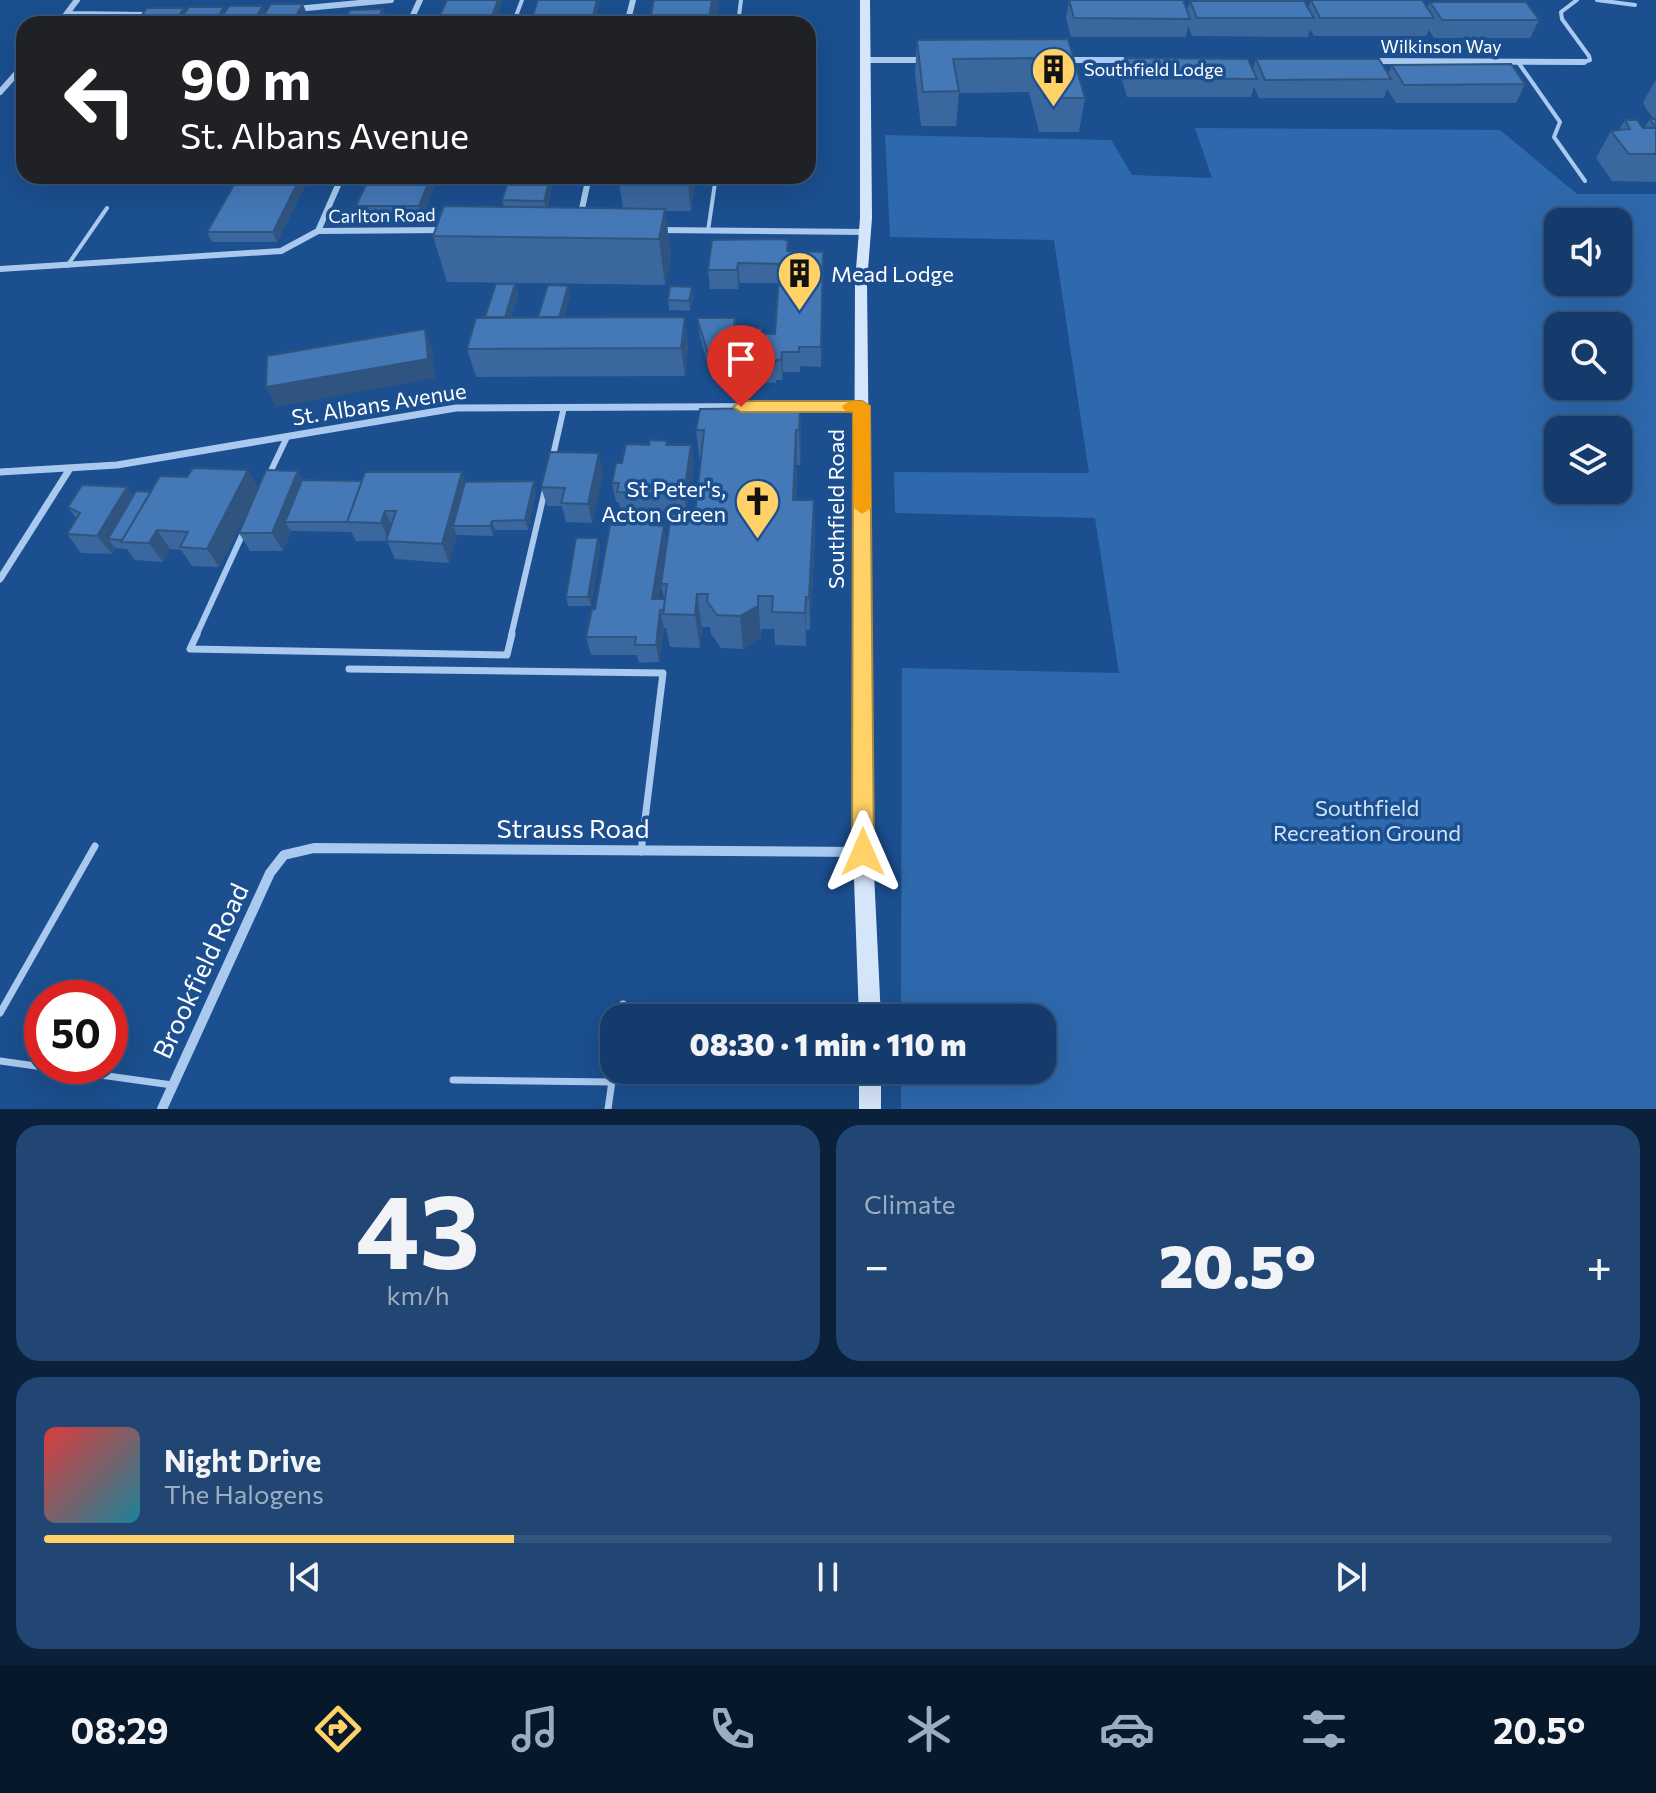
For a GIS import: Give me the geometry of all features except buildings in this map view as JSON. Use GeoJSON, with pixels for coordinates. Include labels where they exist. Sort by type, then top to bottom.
{"type":"FeatureCollection","features":[{"type":"Feature","properties":{"kind":"main road","name":"Southfield Road"},"geometry":{"type":"LineString","coordinates":[[865,0],[866,232],[861,282],[863,852],[869,1004]]}},
{"type":"Feature","properties":{"kind":"main road"},"geometry":{"type":"LineString","coordinates":[[870,1084],[870,1109]]}},
{"type":"Feature","properties":{"kind":"street"},"geometry":{"type":"LineString","coordinates":[[68,14],[77,0]]}},
{"type":"Feature","properties":{"kind":"street"},"geometry":{"type":"LineString","coordinates":[[287,10],[391,0]]}},
{"type":"Feature","properties":{"kind":"street"},"geometry":{"type":"LineString","coordinates":[[68,14],[162,15]]}},
{"type":"Feature","properties":{"kind":"street"},"geometry":{"type":"LineString","coordinates":[[866,60],[931,60]]}},
{"type":"Feature","properties":{"kind":"street"},"geometry":{"type":"LineString","coordinates":[[1050,60],[1140,60]]}},
{"type":"Feature","properties":{"kind":"street","name":"Wilkinson Way"},"geometry":{"type":"LineString","coordinates":[[1355,61],[1584,62]]}},
{"type":"Feature","properties":{"kind":"street"},"geometry":{"type":"LineString","coordinates":[[0,92],[16,74]]}},
{"type":"Feature","properties":{"kind":"street"},"geometry":{"type":"LineString","coordinates":[[318,231],[339,184]]}},
{"type":"Feature","properties":{"kind":"street"},"geometry":{"type":"LineString","coordinates":[[577,228],[587,184]]}},
{"type":"Feature","properties":{"kind":"street","name":"Carlton Road"},"geometry":{"type":"LineString","coordinates":[[0,269],[281,251],[318,231],[458,230]]}},
{"type":"Feature","properties":{"kind":"street"},"geometry":{"type":"LineString","coordinates":[[655,230],[866,232]]}},
{"type":"Feature","properties":{"kind":"street","name":"St. Albans Avenue"},"geometry":{"type":"LineString","coordinates":[[0,472],[69,470],[456,408],[862,406]]}},
{"type":"Feature","properties":{"kind":"street"},"geometry":{"type":"LineString","coordinates":[[0,579],[69,470]]}},
{"type":"Feature","properties":{"kind":"street","name":"Strauss Road"},"geometry":{"type":"LineString","coordinates":[[284,855],[314,848],[863,852]]}},
{"type":"Feature","properties":{"kind":"street","name":"Brookfield Road"},"geometry":{"type":"LineString","coordinates":[[162,1109],[270,873],[284,855]]}},
{"type":"Feature","properties":{"kind":"lane"},"geometry":{"type":"LineString","coordinates":[[1577,0],[1561,12],[1562,19],[1589,56],[1590,60],[1584,62]]}},
{"type":"Feature","properties":{"kind":"lane"},"geometry":{"type":"LineString","coordinates":[[1597,0],[1635,5]]}},
{"type":"Feature","properties":{"kind":"lane"},"geometry":{"type":"LineString","coordinates":[[1518,62],[1560,122],[1554,137],[1585,181]]}},
{"type":"Feature","properties":{"kind":"lane"},"geometry":{"type":"LineString","coordinates":[[708,231],[715,184]]}},
{"type":"Feature","properties":{"kind":"lane"},"geometry":{"type":"LineString","coordinates":[[67,266],[107,208]]}},
{"type":"Feature","properties":{"kind":"lane"},"geometry":{"type":"LineString","coordinates":[[550,469],[564,407]]}},
{"type":"Feature","properties":{"kind":"lane"},"geometry":{"type":"LineString","coordinates":[[267,479],[287,437]]}},
{"type":"Feature","properties":{"kind":"lane"},"geometry":{"type":"LineString","coordinates":[[248,521],[190,649],[507,655],[546,485]]}},
{"type":"Feature","properties":{"kind":"lane"},"geometry":{"type":"LineString","coordinates":[[349,669],[663,673],[641,852]]}},
{"type":"Feature","properties":{"kind":"lane"},"geometry":{"type":"LineString","coordinates":[[0,1013],[95,846]]}},
{"type":"Feature","properties":{"kind":"lane"},"geometry":{"type":"LineString","coordinates":[[0,1061],[172,1085]]}},
{"type":"Feature","properties":{"kind":"lane"},"geometry":{"type":"LineString","coordinates":[[453,1080],[600,1082]]}},
{"type":"Feature","properties":{"kind":"lane"},"geometry":{"type":"LineString","coordinates":[[608,1109],[612,1084]]}},
{"type":"Feature","properties":{"kind":"green space","name":"Southfield Recreation Ground"},"geometry":{"type":"Polygon","coordinates":[[[1195,128],[1500,130],[1577,194],[1656,194],[1656,1109],[901,1109],[901,1084],[1056,1084],[1056,1004],[901,1004],[902,668],[1119,673],[1095,518],[895,513],[894,472],[1089,473],[1054,240],[890,237],[885,135],[1111,140],[1132,175],[1212,178],[1195,128]]]}},
{"type":"Feature","properties":{"kind":"slow traffic"},"geometry":{"type":"LineString","coordinates":[[850,406],[862,406],[862,508]]}},
{"type":"Feature","properties":{"kind":"place","name":"Southfield Lodge"},"geometry":{"type":"Point","coordinates":[1053,109]}},
{"type":"Feature","properties":{"kind":"place","name":"Mead Lodge"},"geometry":{"type":"Point","coordinates":[800,313]}},
{"type":"Feature","properties":{"kind":"place","name":"St Peter's, Acton Green"},"geometry":{"type":"Point","coordinates":[757,541]}},
{"type":"Feature","properties":{"kind":"route"},"geometry":{"type":"LineString","coordinates":[[741,407],[862,406],[863,852]]}}]}
